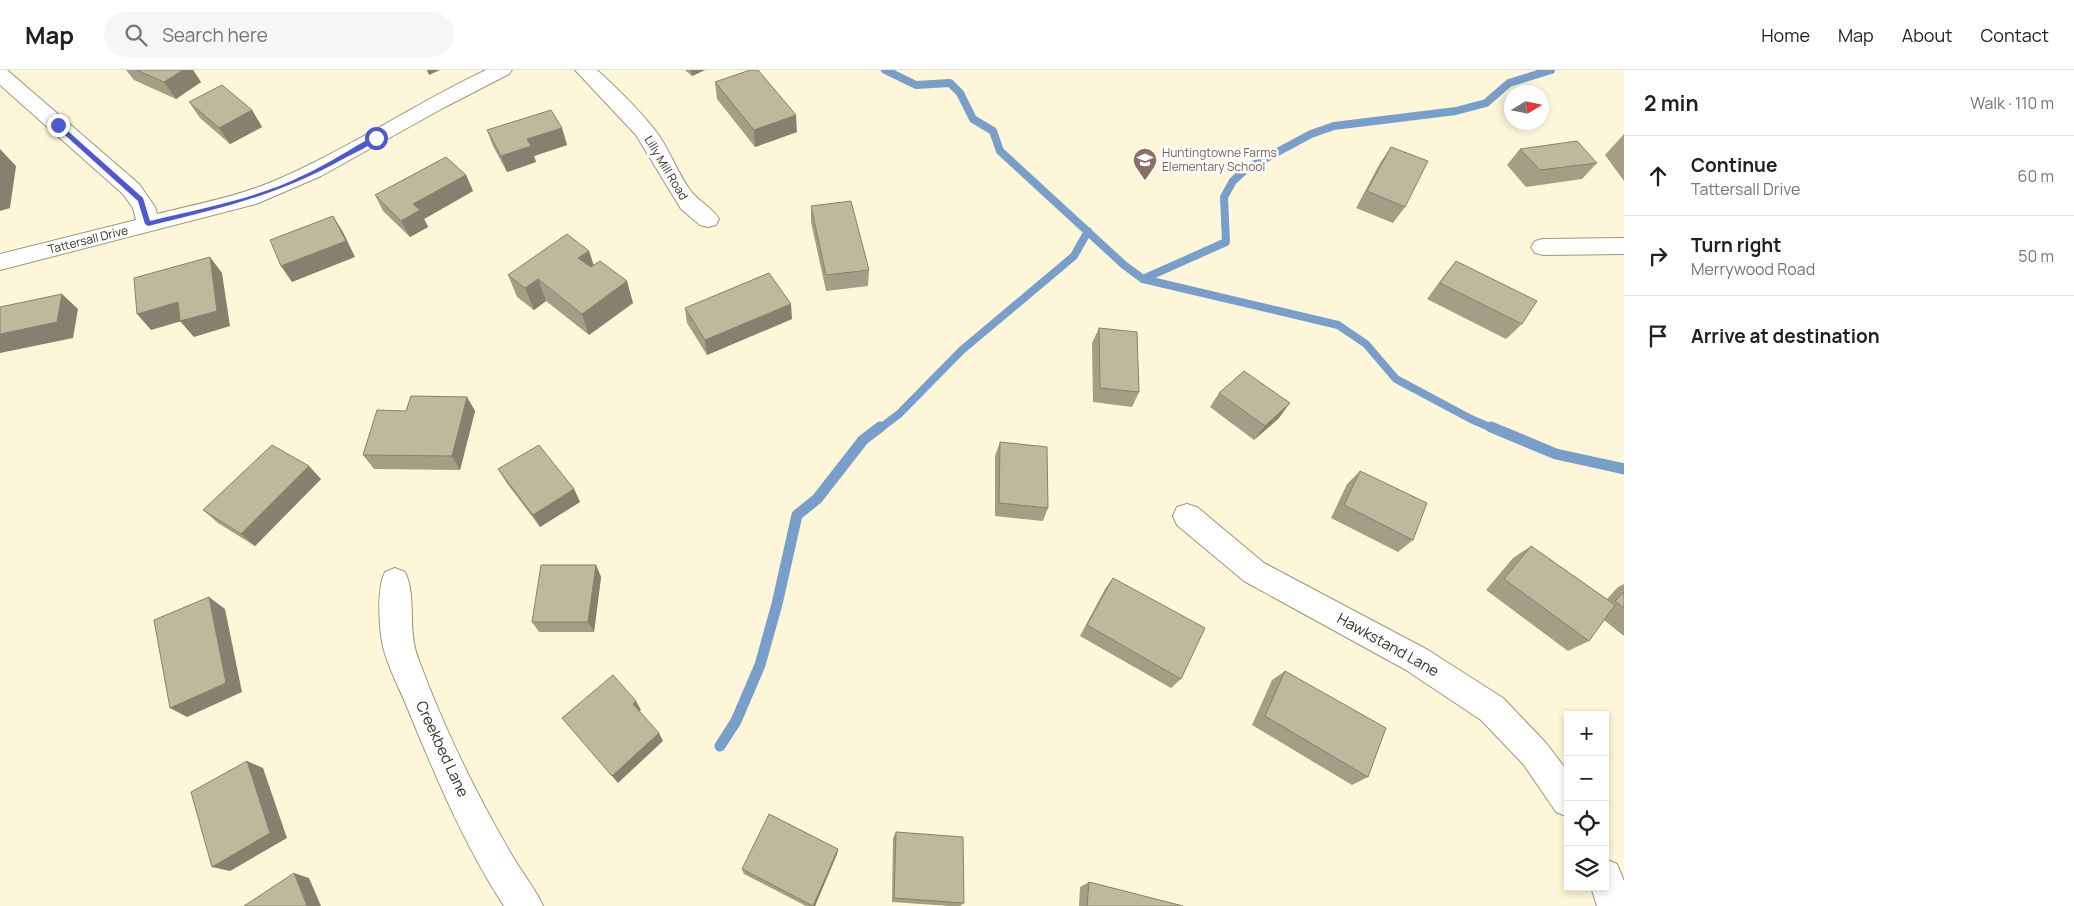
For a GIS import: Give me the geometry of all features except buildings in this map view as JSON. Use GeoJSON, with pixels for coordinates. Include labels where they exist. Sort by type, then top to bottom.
{"type":"FeatureCollection","features":[{"type":"Feature","properties":{"kind":"street","name":"Tattersall Drive"},"geometry":{"type":"LineString","coordinates":[[0,262],[248,199],[306,177],[419,112],[502,70]]}},
{"type":"Feature","properties":{"kind":"street","name":"Lilly Mill Road"},"geometry":{"type":"LineString","coordinates":[[585,70],[625,107],[652,141],[687,203],[699,215],[708,219]]}},
{"type":"Feature","properties":{"kind":"street"},"geometry":{"type":"LineString","coordinates":[[0,74],[131,189],[144,207],[148,224]]}},
{"type":"Feature","properties":{"kind":"street"},"geometry":{"type":"LineString","coordinates":[[1543,247],[1624,246]]}},
{"type":"Feature","properties":{"kind":"street","name":"Hawkstand Lane"},"geometry":{"type":"LineString","coordinates":[[1187,516],[1254,572],[1417,660],[1470,693],[1492,710],[1535,754],[1564,794]]}},
{"type":"Feature","properties":{"kind":"street","name":"Creekbed Lane"},"geometry":{"type":"LineString","coordinates":[[395,580],[396,636],[402,657],[447,764],[501,870],[525,906]]}},
{"type":"Feature","properties":{"kind":"street"},"geometry":{"type":"LineString","coordinates":[[1609,888],[1615,906]]}},
{"type":"Feature","properties":{"kind":"waterway"},"geometry":{"type":"LineString","coordinates":[[885,70],[916,85],[950,83],[960,93],[973,119],[993,131],[1000,151],[1088,232]]}},
{"type":"Feature","properties":{"kind":"waterway"},"geometry":{"type":"LineString","coordinates":[[1143,279],[1226,242],[1224,197],[1233,181],[1246,169],[1311,134],[1334,126],[1456,111],[1486,103],[1509,83],[1551,70]]}},
{"type":"Feature","properties":{"kind":"waterway"},"geometry":{"type":"LineString","coordinates":[[879,429],[899,414],[962,350],[1074,256],[1088,232]]}},
{"type":"Feature","properties":{"kind":"waterway"},"geometry":{"type":"LineString","coordinates":[[1088,232],[1124,265],[1143,279]]}},
{"type":"Feature","properties":{"kind":"waterway"},"geometry":{"type":"LineString","coordinates":[[1143,279],[1338,325],[1366,344],[1396,379],[1471,419],[1494,429]]}},
{"type":"Feature","properties":{"kind":"waterway"},"geometry":{"type":"LineString","coordinates":[[720,746],[736,721],[760,665],[777,604],[797,515],[817,499],[863,440],[880,427]]}},
{"type":"Feature","properties":{"kind":"waterway"},"geometry":{"type":"LineString","coordinates":[[1491,427],[1556,454],[1624,469]]}},
{"type":"Feature","properties":{"kind":"place","name":"Huntingtowne Farms Elementary School"},"geometry":{"type":"Point","coordinates":[1145,181]}},
{"type":"Feature","properties":{"kind":"route"},"geometry":{"type":"LineString","coordinates":[[58,125],[141,200],[148,224],[248,199],[276,190],[306,177],[376,138]]}}]}
